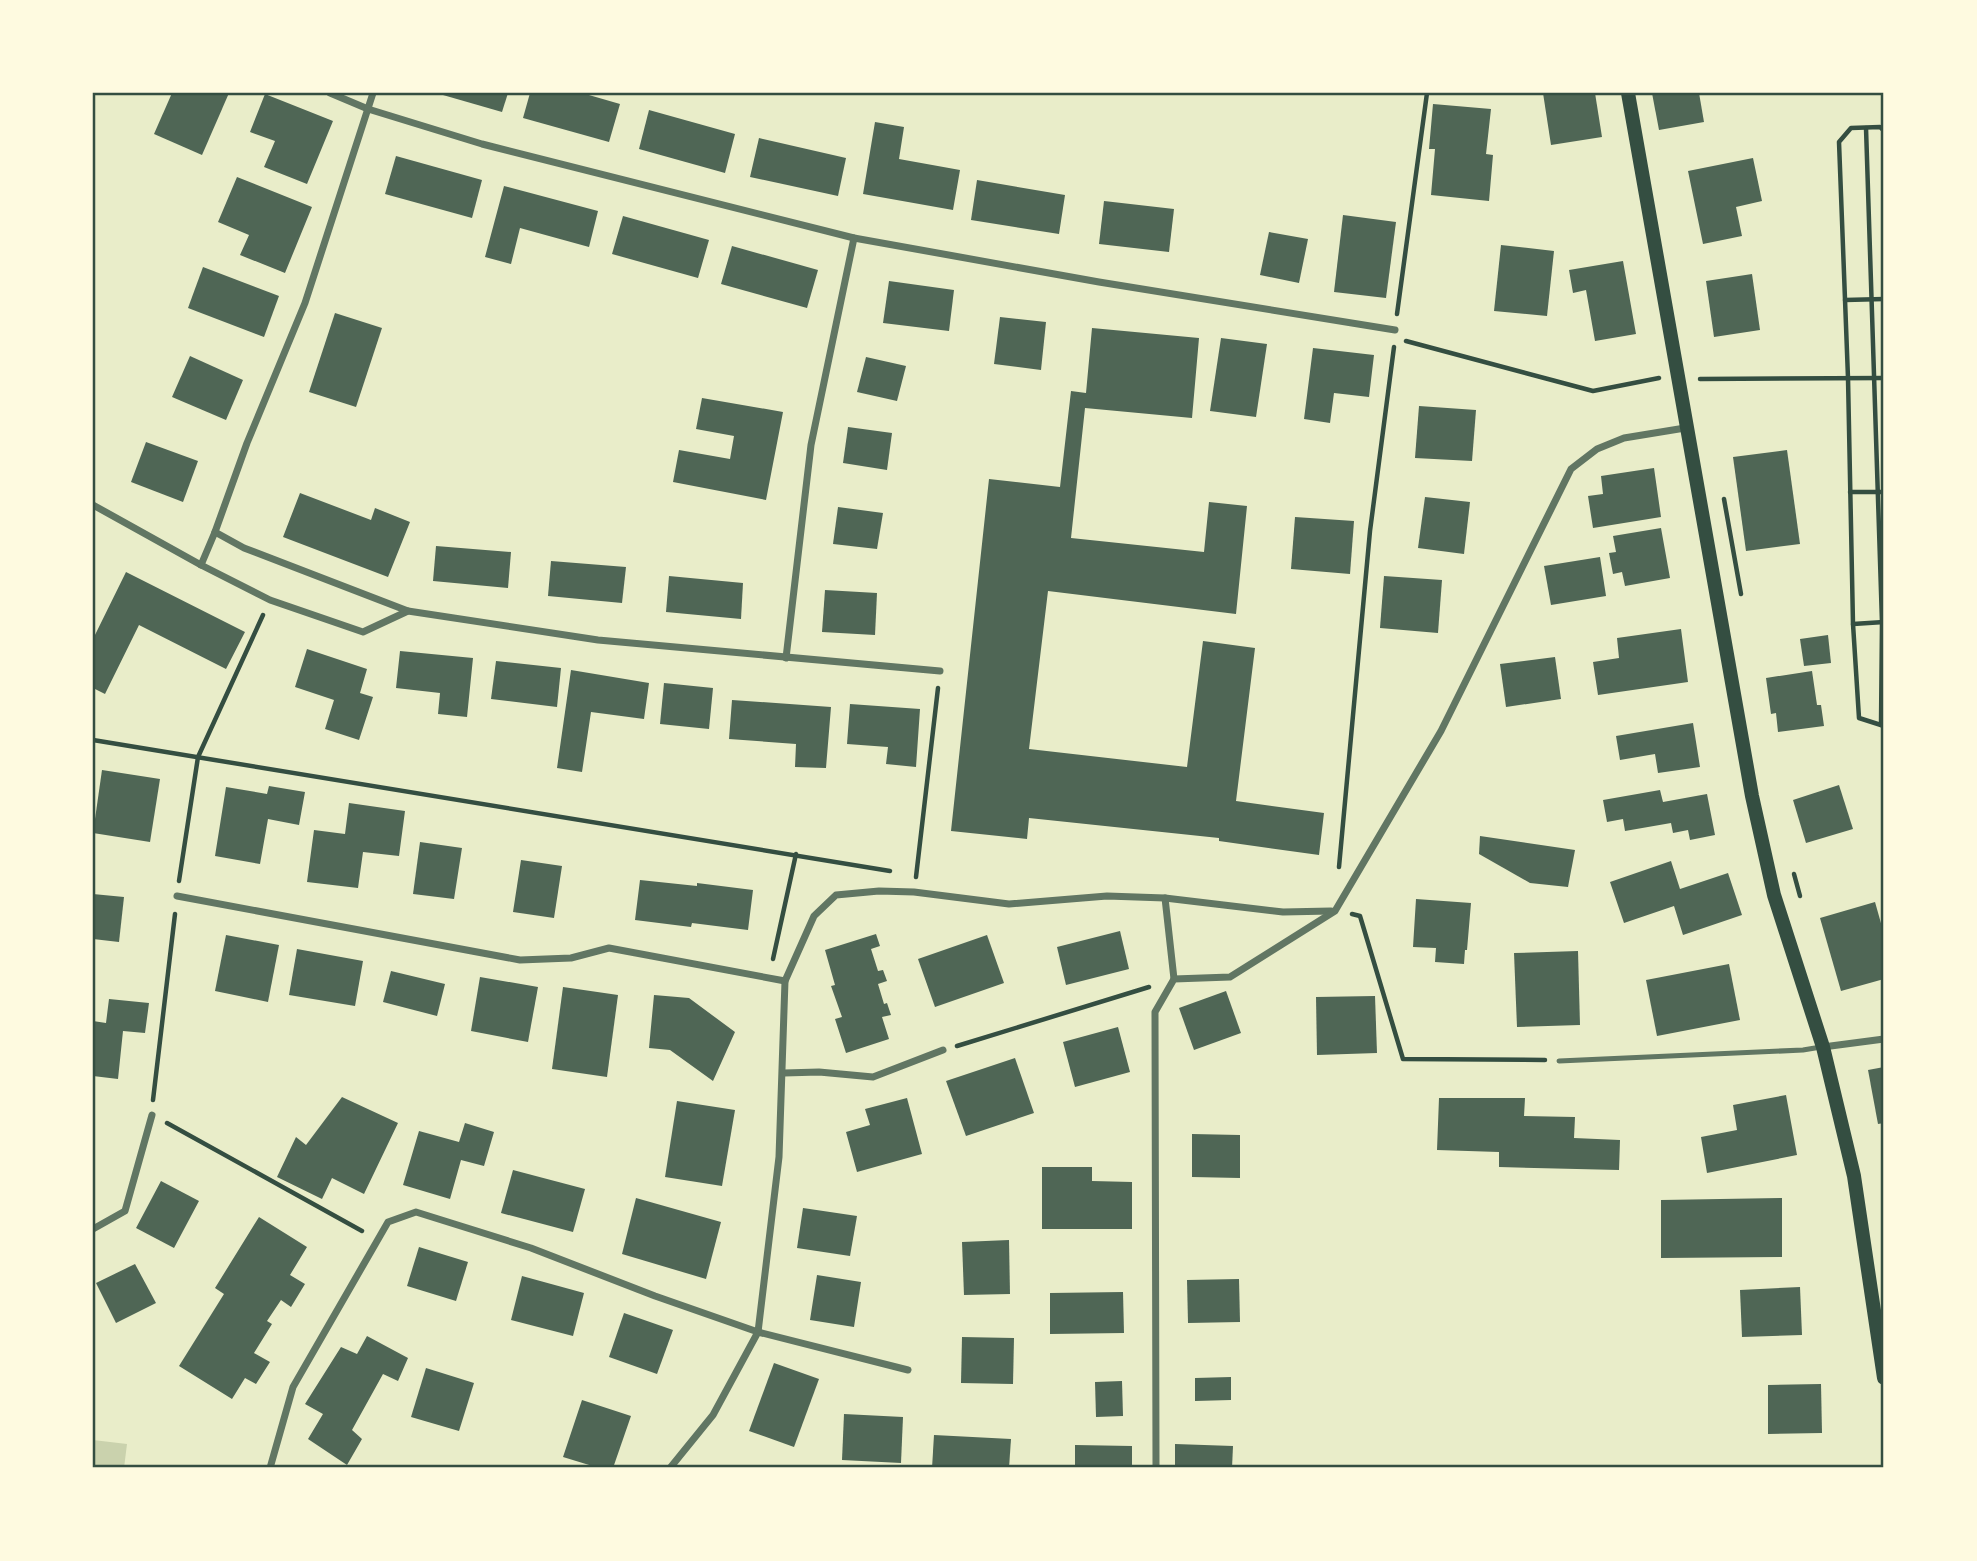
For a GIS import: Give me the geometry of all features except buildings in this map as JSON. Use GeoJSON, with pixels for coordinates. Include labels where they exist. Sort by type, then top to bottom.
{"type":"FeatureCollection","features":[{"type":"Feature","properties":{"kind":"main road"},"geometry":{"type":"LineString","coordinates":[[1628,93],[1685,429],[1752,796],[1774,895],[1823,1047],[1854,1176],[1884,1378]]}},
{"type":"Feature","properties":{"kind":"street"},"geometry":{"type":"LineString","coordinates":[[330,93],[368,109],[482,144],[854,239],[1395,334]]}},
{"type":"Feature","properties":{"kind":"street"},"geometry":{"type":"LineString","coordinates":[[201,565],[304,303],[373,93]]}},
{"type":"Feature","properties":{"kind":"street"},"geometry":{"type":"LineString","coordinates":[[786,658],[811,445],[854,239]]}},
{"type":"Feature","properties":{"kind":"street"},"geometry":{"type":"LineString","coordinates":[[1174,979],[1230,977],[1335,911],[1441,731],[1571,469],[1597,449],[1624,438],[1685,429]]}},
{"type":"Feature","properties":{"kind":"street"},"geometry":{"type":"LineString","coordinates":[[93,505],[270,600],[363,632],[408,611]]}},
{"type":"Feature","properties":{"kind":"street"},"geometry":{"type":"LineString","coordinates":[[215,532],[244,548],[408,611],[598,640],[940,671]]}},
{"type":"Feature","properties":{"kind":"street"},"geometry":{"type":"LineString","coordinates":[[670,1468],[713,1415],[758,1332],[779,1157],[784,1073],[785,981],[814,916],[836,895],[879,891],[914,892],[1009,904],[1107,896],[1165,898],[1283,912],[1335,911]]}},
{"type":"Feature","properties":{"kind":"street"},"geometry":{"type":"LineString","coordinates":[[177,896],[520,960],[571,958],[609,948],[785,981]]}},
{"type":"Feature","properties":{"kind":"street"},"geometry":{"type":"LineString","coordinates":[[1156,1468],[1155,1012],[1174,979],[1165,898]]}},
{"type":"Feature","properties":{"kind":"street"},"geometry":{"type":"LineString","coordinates":[[1823,1047],[1884,1039]]}},
{"type":"Feature","properties":{"kind":"street"},"geometry":{"type":"LineString","coordinates":[[784,1073],[819,1072],[873,1077],[943,1050]]}},
{"type":"Feature","properties":{"kind":"street"},"geometry":{"type":"LineString","coordinates":[[93,1229],[125,1211],[152,1115]]}},
{"type":"Feature","properties":{"kind":"street"},"geometry":{"type":"LineString","coordinates":[[270,1468],[293,1387],[388,1223],[416,1212],[531,1248],[758,1332],[908,1370]]}},
{"type":"Feature","properties":{"kind":"lane"},"geometry":{"type":"LineString","coordinates":[[1559,1060],[1823,1047]]}},
{"type":"Feature","properties":{"kind":"path"},"geometry":{"type":"LineString","coordinates":[[1339,870],[1370,531],[1427,93]]}},
{"type":"Feature","properties":{"kind":"path"},"geometry":{"type":"LineString","coordinates":[[1866,128],[1883,622],[1883,725],[1859,718],[1853,624],[1848,378],[1839,142],[1851,128],[1880,127],[1884,131]]}},
{"type":"Feature","properties":{"kind":"path"},"geometry":{"type":"LineString","coordinates":[[1845,300],[1884,299]]}},
{"type":"Feature","properties":{"kind":"path"},"geometry":{"type":"LineString","coordinates":[[1395,334],[1593,391],[1676,373]]}},
{"type":"Feature","properties":{"kind":"path"},"geometry":{"type":"LineString","coordinates":[[1698,366],[1703,392]]}},
{"type":"Feature","properties":{"kind":"path"},"geometry":{"type":"LineString","coordinates":[[1700,379],[1884,378]]}},
{"type":"Feature","properties":{"kind":"path"},"geometry":{"type":"LineString","coordinates":[[1850,492],[1884,492]]}},
{"type":"Feature","properties":{"kind":"path"},"geometry":{"type":"LineString","coordinates":[[1724,498],[1743,605]]}},
{"type":"Feature","properties":{"kind":"path"},"geometry":{"type":"LineString","coordinates":[[270,600],[198,757],[177,896],[152,1115],[378,1240]]}},
{"type":"Feature","properties":{"kind":"path"},"geometry":{"type":"LineString","coordinates":[[1853,624],[1883,622]]}},
{"type":"Feature","properties":{"kind":"path"},"geometry":{"type":"LineString","coordinates":[[914,892],[940,671]]}},
{"type":"Feature","properties":{"kind":"path"},"geometry":{"type":"LineString","coordinates":[[93,740],[796,854],[916,876]]}},
{"type":"Feature","properties":{"kind":"path"},"geometry":{"type":"LineString","coordinates":[[769,977],[796,854]]}},
{"type":"Feature","properties":{"kind":"path"},"geometry":{"type":"LineString","coordinates":[[1792,866],[1801,902]]}},
{"type":"Feature","properties":{"kind":"path"},"geometry":{"type":"LineString","coordinates":[[1335,911],[1360,916],[1404,1059],[1559,1060]]}},
{"type":"Feature","properties":{"kind":"path"},"geometry":{"type":"LineString","coordinates":[[943,1050],[1174,979]]}},
{"type":"Feature","properties":{"kind":"green space"},"geometry":{"type":"Polygon","coordinates":[[[93,1440],[127,1444],[124,1468],[93,1468],[93,1440]]]}}]}
